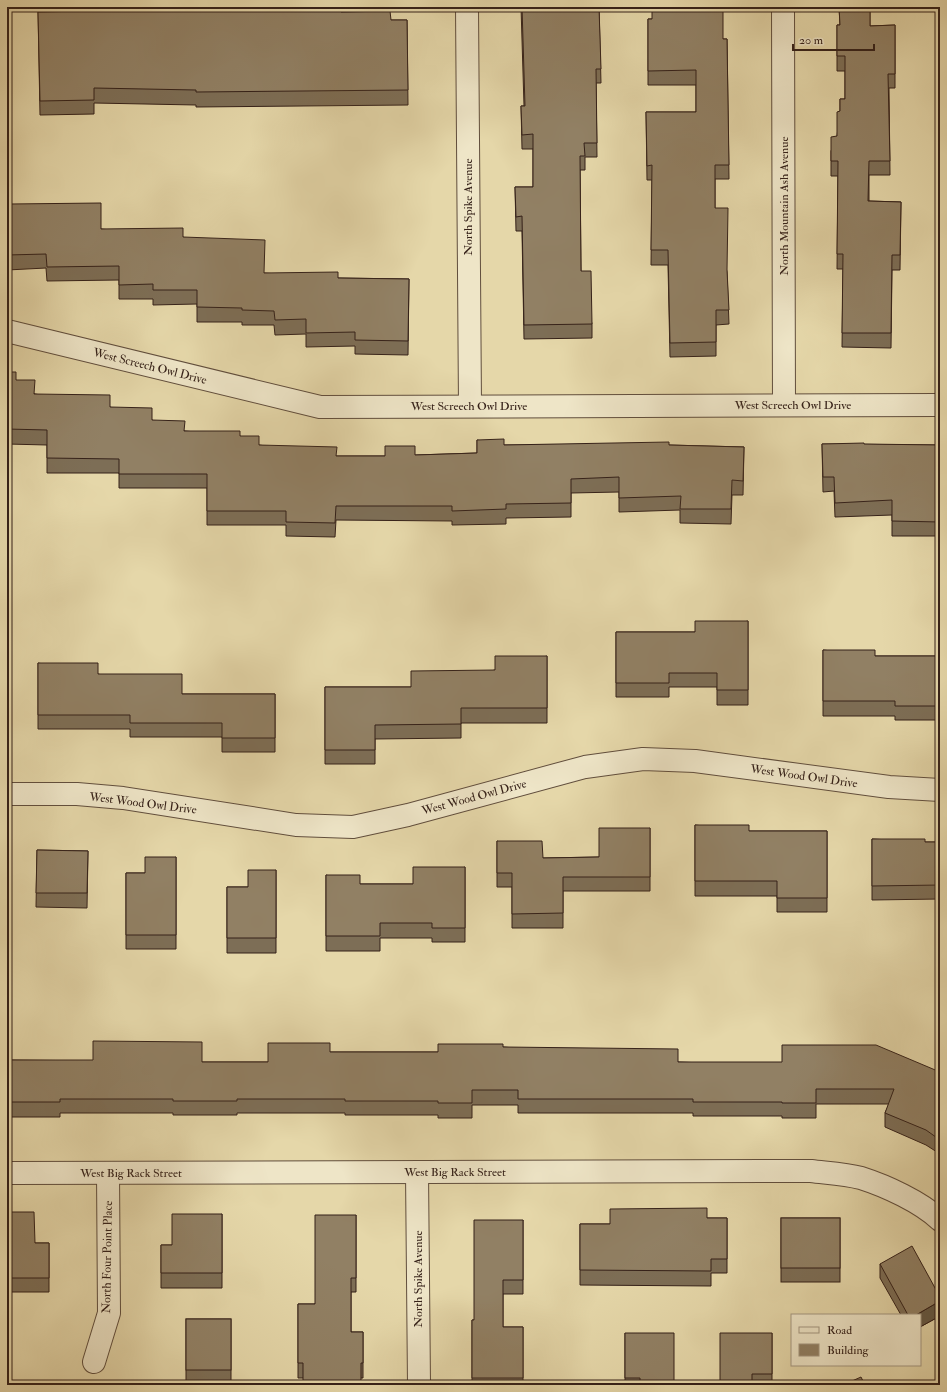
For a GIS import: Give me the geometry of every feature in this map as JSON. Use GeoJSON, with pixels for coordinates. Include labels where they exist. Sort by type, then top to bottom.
{"type":"FeatureCollection","features":[{"type":"Feature","properties":{"kind":"street","name":"North Spike Avenue"},"geometry":{"type":"LineString","coordinates":[[467,7],[470,406]]}},
{"type":"Feature","properties":{"kind":"street","name":"North Mountain Ash Avenue"},"geometry":{"type":"LineString","coordinates":[[783,7],[784,405]]}},
{"type":"Feature","properties":{"kind":"street","name":"West Screech Owl Drive"},"geometry":{"type":"LineString","coordinates":[[7,331],[320,407],[940,405]]}},
{"type":"Feature","properties":{"kind":"street","name":"West Wood Owl Drive"},"geometry":{"type":"LineString","coordinates":[[7,794],[77,794],[123,798],[296,824],[353,827],[408,815],[585,767],[643,759],[695,761],[888,787],[940,790]]}},
{"type":"Feature","properties":{"kind":"street","name":"West Big Rack Street"},"geometry":{"type":"LineString","coordinates":[[7,1173],[811,1171],[860,1178],[900,1194],[933,1214],[940,1220]]}},
{"type":"Feature","properties":{"kind":"street","name":"North Spike Avenue"},"geometry":{"type":"LineString","coordinates":[[417,1172],[419,1385]]}},
{"type":"Feature","properties":{"kind":"street","name":"North Four Point Place"},"geometry":{"type":"LineString","coordinates":[[94,1362],[109,1313],[108,1173]]}},
{"type":"Feature","properties":{"kind":"building"},"geometry":{"type":"Polygon","coordinates":[[[522,7],[599,7],[601,69],[596,69],[597,143],[584,143],[585,156],[580,156],[581,271],[591,271],[592,324],[524,325],[522,216],[516,217],[515,187],[533,187],[533,134],[522,135],[521,106],[525,106],[522,7]]]}},
{"type":"Feature","properties":{"kind":"building"},"geometry":{"type":"Polygon","coordinates":[[[652,7],[723,7],[723,39],[727,39],[729,165],[715,165],[715,208],[728,208],[727,270],[729,310],[716,310],[716,342],[670,343],[668,250],[651,250],[652,165],[647,166],[646,112],[696,112],[696,70],[648,71],[648,19],[652,19],[652,7]]]}},
{"type":"Feature","properties":{"kind":"building"},"geometry":{"type":"Polygon","coordinates":[[[839,7],[870,7],[870,26],[895,25],[895,74],[888,74],[890,161],[869,161],[868,201],[901,202],[900,255],[892,255],[891,333],[842,333],[843,254],[837,254],[838,161],[831,161],[831,137],[837,136],[837,112],[840,111],[840,99],[845,99],[845,56],[837,56],[837,25],[840,25],[839,7]]]}},
{"type":"Feature","properties":{"kind":"building"},"geometry":{"type":"Polygon","coordinates":[[[341,9],[341,12],[390,11],[391,20],[407,20],[408,90],[196,92],[196,90],[94,88],[94,100],[40,101],[38,12],[341,9]]]}},
{"type":"Feature","properties":{"kind":"building"},"geometry":{"type":"Polygon","coordinates":[[[7,200],[10,200],[10,204],[101,203],[101,229],[183,228],[183,237],[265,240],[264,273],[338,272],[338,278],[409,279],[408,341],[355,340],[355,332],[306,333],[306,319],[275,320],[274,311],[242,310],[242,308],[197,307],[197,290],[153,290],[153,284],[119,285],[119,266],[47,267],[46,254],[7,255],[7,200]]]}},
{"type":"Feature","properties":{"kind":"building"},"geometry":{"type":"Polygon","coordinates":[[[7,372],[16,372],[16,380],[35,380],[34,394],[110,395],[110,407],[152,408],[152,420],[185,421],[184,431],[240,431],[240,436],[259,436],[259,445],[337,447],[336,456],[385,456],[385,446],[415,446],[415,455],[477,453],[477,440],[504,439],[504,445],[669,442],[669,445],[744,447],[743,481],[732,480],[731,509],[680,509],[681,496],[619,498],[619,477],[571,479],[571,503],[506,504],[506,509],[452,511],[452,506],[336,506],[335,523],[286,522],[286,511],[207,511],[207,474],[119,474],[119,459],[47,458],[47,430],[7,429],[7,372]]]}},
{"type":"Feature","properties":{"kind":"building"},"geometry":{"type":"Polygon","coordinates":[[[864,443],[940,445],[940,522],[892,521],[892,500],[835,503],[834,477],[823,477],[822,444],[864,443]]]}},
{"type":"Feature","properties":{"kind":"building"},"geometry":{"type":"Polygon","coordinates":[[[695,621],[748,621],[748,690],[717,690],[717,673],[669,673],[669,683],[616,683],[616,632],[695,632],[695,621]]]}},
{"type":"Feature","properties":{"kind":"building"},"geometry":{"type":"Polygon","coordinates":[[[823,650],[875,650],[875,656],[940,656],[940,706],[895,706],[895,701],[823,701],[823,650]]]}},
{"type":"Feature","properties":{"kind":"building"},"geometry":{"type":"Polygon","coordinates":[[[495,656],[547,656],[547,708],[461,708],[461,724],[375,725],[375,750],[325,750],[325,687],[411,687],[411,671],[495,670],[495,656]]]}},
{"type":"Feature","properties":{"kind":"building"},"geometry":{"type":"Polygon","coordinates":[[[38,663],[98,663],[98,674],[182,674],[182,694],[275,694],[275,738],[222,738],[222,723],[130,723],[130,715],[38,715],[38,663]]]}},
{"type":"Feature","properties":{"kind":"building"},"geometry":{"type":"Polygon","coordinates":[[[695,825],[749,825],[749,831],[827,831],[827,898],[777,898],[777,881],[695,881],[695,825]]]}},
{"type":"Feature","properties":{"kind":"building"},"geometry":{"type":"Polygon","coordinates":[[[599,828],[650,828],[650,877],[563,877],[563,913],[512,914],[512,873],[497,873],[497,841],[542,841],[543,858],[599,857],[599,828]]]}},
{"type":"Feature","properties":{"kind":"building"},"geometry":{"type":"Polygon","coordinates":[[[872,839],[925,839],[925,842],[940,842],[940,885],[872,886],[872,839]]]}},
{"type":"Feature","properties":{"kind":"building"},"geometry":{"type":"Polygon","coordinates":[[[37,850],[88,851],[87,893],[36,893],[37,850]]]}},
{"type":"Feature","properties":{"kind":"building"},"geometry":{"type":"Polygon","coordinates":[[[145,857],[176,857],[176,935],[126,935],[126,873],[145,873],[145,857]]]}},
{"type":"Feature","properties":{"kind":"building"},"geometry":{"type":"Polygon","coordinates":[[[413,867],[465,867],[465,928],[432,928],[432,923],[380,923],[380,936],[326,936],[326,875],[360,875],[360,884],[413,884],[413,867]]]}},
{"type":"Feature","properties":{"kind":"building"},"geometry":{"type":"Polygon","coordinates":[[[248,870],[276,870],[276,938],[227,938],[227,887],[248,887],[248,870]]]}},
{"type":"Feature","properties":{"kind":"building"},"geometry":{"type":"Polygon","coordinates":[[[93,1041],[202,1042],[202,1062],[268,1062],[268,1043],[330,1043],[330,1052],[438,1052],[438,1044],[503,1044],[503,1047],[678,1049],[678,1062],[782,1062],[782,1045],[876,1045],[940,1072],[940,1140],[926,1130],[885,1113],[894,1089],[816,1089],[816,1103],[693,1102],[693,1099],[518,1099],[518,1090],[472,1090],[472,1103],[438,1103],[438,1101],[345,1101],[345,1099],[237,1099],[237,1101],[173,1101],[173,1099],[60,1099],[60,1102],[7,1102],[7,1060],[93,1060],[93,1041]]]}},
{"type":"Feature","properties":{"kind":"building"},"geometry":{"type":"Polygon","coordinates":[[[707,1208],[707,1218],[727,1218],[727,1259],[711,1259],[711,1271],[580,1270],[580,1224],[610,1224],[610,1209],[707,1208]]]}},
{"type":"Feature","properties":{"kind":"building"},"geometry":{"type":"Polygon","coordinates":[[[7,1212],[34,1212],[35,1243],[49,1243],[49,1278],[7,1278],[7,1212]]]}},
{"type":"Feature","properties":{"kind":"building"},"geometry":{"type":"Polygon","coordinates":[[[172,1214],[222,1214],[222,1273],[161,1273],[161,1245],[172,1245],[172,1214]]]}},
{"type":"Feature","properties":{"kind":"building"},"geometry":{"type":"Polygon","coordinates":[[[315,1215],[356,1215],[356,1278],[351,1278],[351,1332],[363,1332],[361,1385],[303,1385],[303,1363],[298,1363],[298,1304],[315,1304],[315,1215]]]}},
{"type":"Feature","properties":{"kind":"building"},"geometry":{"type":"Polygon","coordinates":[[[781,1218],[840,1218],[840,1268],[781,1268],[781,1218]]]}},
{"type":"Feature","properties":{"kind":"building"},"geometry":{"type":"Polygon","coordinates":[[[474,1220],[523,1220],[523,1280],[503,1280],[503,1327],[523,1327],[523,1378],[472,1378],[472,1320],[474,1320],[474,1220]]]}},
{"type":"Feature","properties":{"kind":"building"},"geometry":{"type":"Polygon","coordinates":[[[912,1246],[940,1297],[940,1301],[918,1314],[907,1314],[880,1264],[912,1246]]]}},
{"type":"Feature","properties":{"kind":"building"},"geometry":{"type":"Polygon","coordinates":[[[186,1319],[231,1319],[231,1370],[186,1370],[186,1319]]]}},
{"type":"Feature","properties":{"kind":"building"},"geometry":{"type":"Polygon","coordinates":[[[625,1333],[674,1333],[674,1385],[640,1385],[640,1378],[625,1378],[625,1333]]]}},
{"type":"Feature","properties":{"kind":"building"},"geometry":{"type":"Polygon","coordinates":[[[720,1333],[772,1333],[772,1374],[752,1374],[752,1385],[720,1385],[720,1333]]]}},
{"type":"Feature","properties":{"kind":"building"},"geometry":{"type":"Polygon","coordinates":[[[861,1377],[865,1385],[843,1385],[861,1377]]]}}]}
